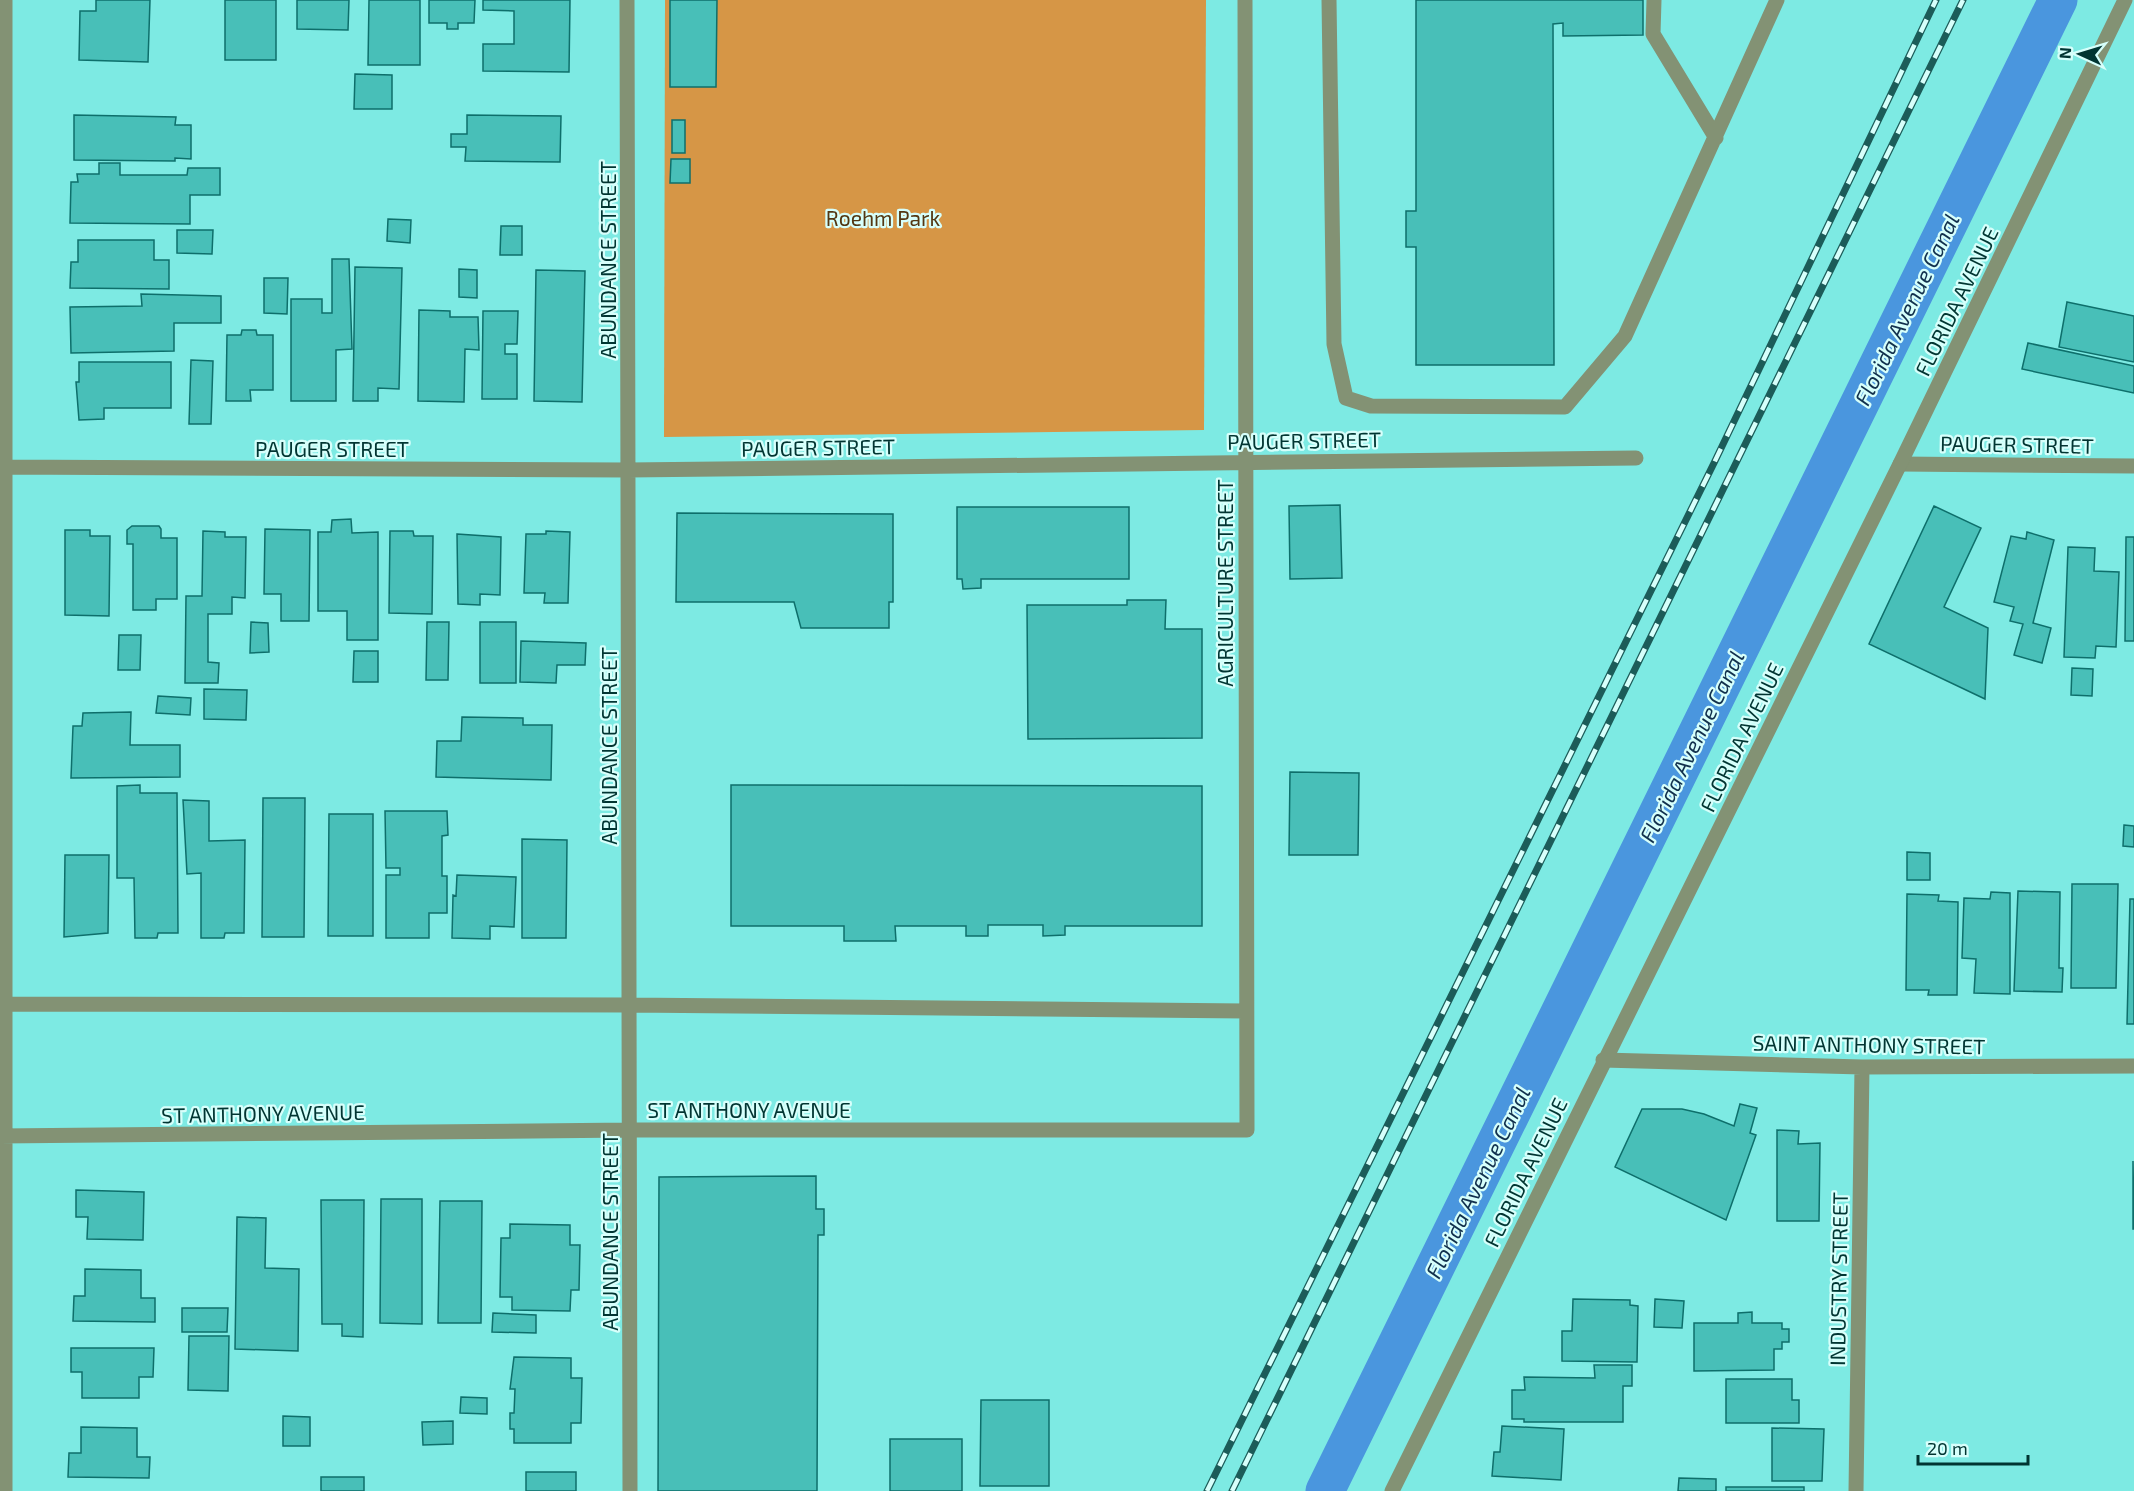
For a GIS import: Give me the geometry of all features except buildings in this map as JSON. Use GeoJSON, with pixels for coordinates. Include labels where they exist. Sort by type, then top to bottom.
{"type":"FeatureCollection","features":[{"type":"Feature","properties":{"kind":"street"},"geometry":{"type":"LineString","coordinates":[[5,0],[3,1004],[5,1491]]}},
{"type":"Feature","properties":{"kind":"street","name":"ABUNDANCE STREET"},"geometry":{"type":"LineString","coordinates":[[627,0],[630,1491]]}},
{"type":"Feature","properties":{"kind":"street","name":"AGRICULTURE STREET"},"geometry":{"type":"LineString","coordinates":[[1245,0],[1247,1130]]}},
{"type":"Feature","properties":{"kind":"street"},"geometry":{"type":"LineString","coordinates":[[1329,0],[1334,344],[1346,398],[1371,406],[1565,407],[1625,336],[1778,0]]}},
{"type":"Feature","properties":{"kind":"street"},"geometry":{"type":"LineString","coordinates":[[1654,0],[1653,34],[1716,138]]}},
{"type":"Feature","properties":{"kind":"street","name":"FLORIDA AVENUE"},"geometry":{"type":"LineString","coordinates":[[1392,1491],[1603,1060],[1900,464],[2125,0]]}},
{"type":"Feature","properties":{"kind":"street","name":"PAUGER STREET"},"geometry":{"type":"LineString","coordinates":[[4,467],[628,470],[1636,458]]}},
{"type":"Feature","properties":{"kind":"street","name":"PAUGER STREET"},"geometry":{"type":"LineString","coordinates":[[1900,464],[2134,466]]}},
{"type":"Feature","properties":{"kind":"street"},"geometry":{"type":"LineString","coordinates":[[3,1004],[629,1005],[1245,1011]]}},
{"type":"Feature","properties":{"kind":"street","name":"SAINT ANTHONY STREET"},"geometry":{"type":"LineString","coordinates":[[1603,1060],[1862,1067],[2134,1066]]}},
{"type":"Feature","properties":{"kind":"street","name":"INDUSTRY STREET"},"geometry":{"type":"LineString","coordinates":[[1856,1491],[1862,1067]]}},
{"type":"Feature","properties":{"kind":"street","name":"ST ANTHONY AVENUE"},"geometry":{"type":"LineString","coordinates":[[3,1136],[630,1130],[1247,1130]]}},
{"type":"Feature","properties":{"kind":"green space","name":"Roehm Park"},"geometry":{"type":"Polygon","coordinates":[[[665,0],[1206,0],[1204,430],[664,437],[665,0]]]}},
{"type":"Feature","properties":{"kind":"waterway","name":"Florida Avenue Canal"},"geometry":{"type":"LineString","coordinates":[[1325,1491],[2058,0]]}},
{"type":"Feature","properties":{"kind":"railway"},"geometry":{"type":"LineString","coordinates":[[1207,1491],[1714,463],[1936,0]]}},
{"type":"Feature","properties":{"kind":"railway"},"geometry":{"type":"LineString","coordinates":[[1232,1491],[1963,0]]}}]}
